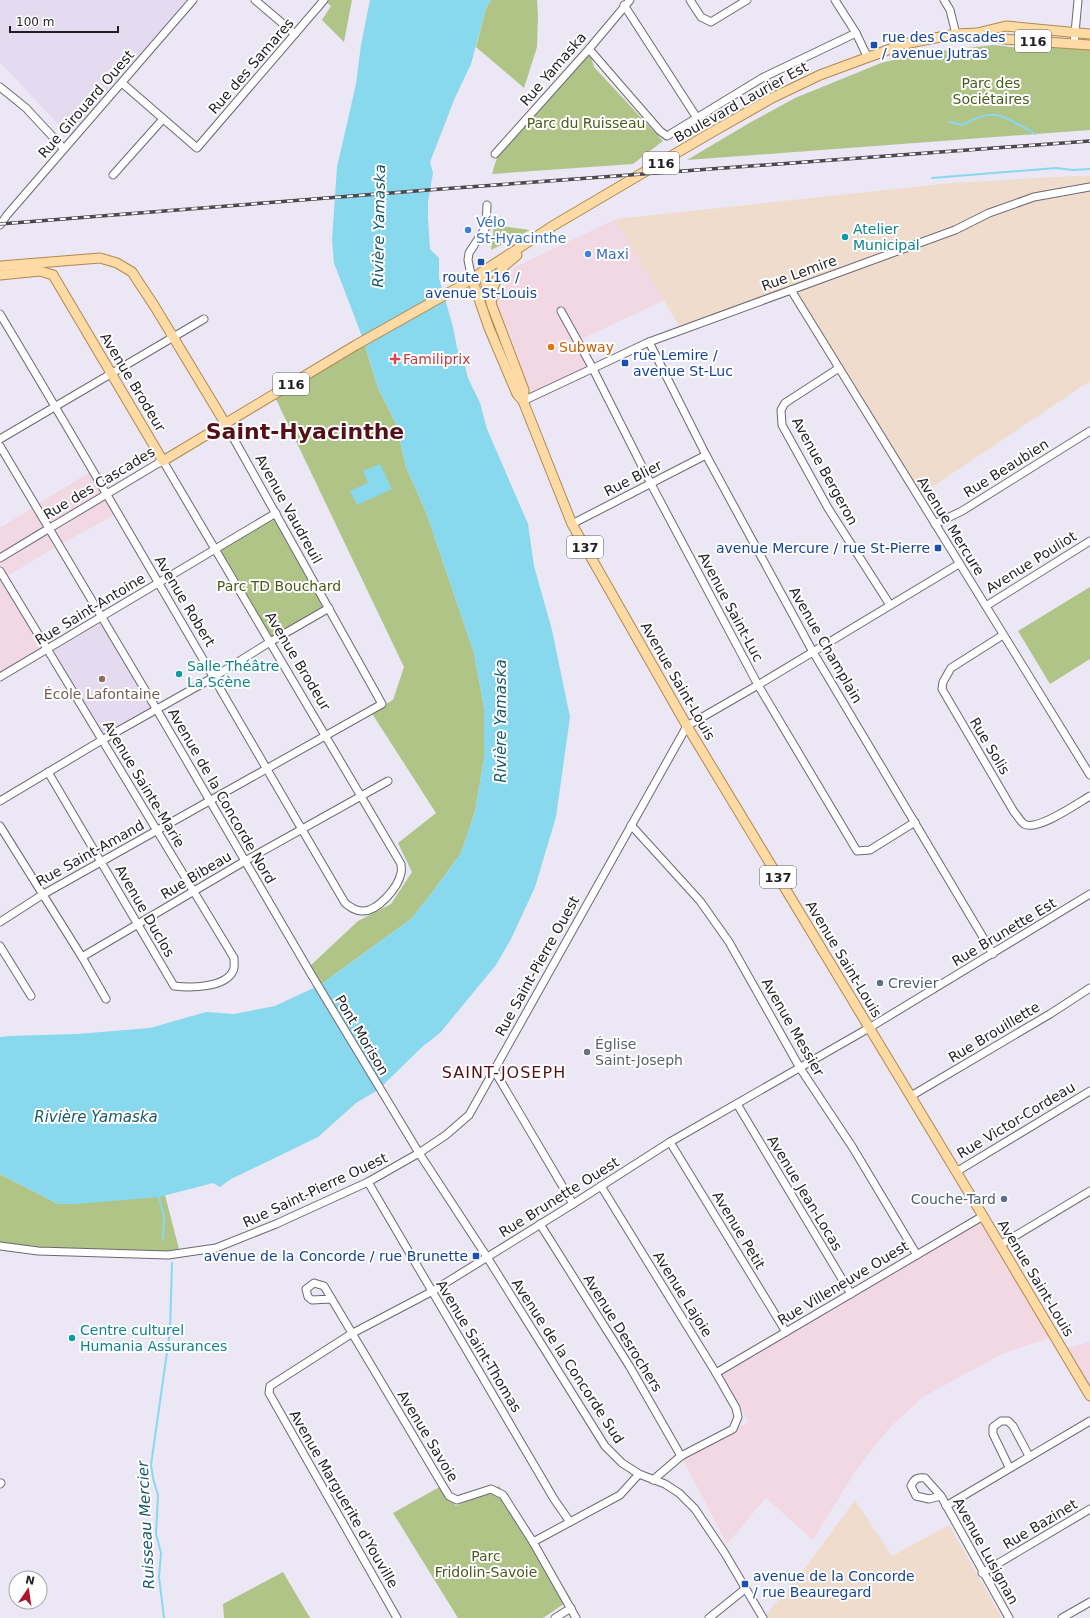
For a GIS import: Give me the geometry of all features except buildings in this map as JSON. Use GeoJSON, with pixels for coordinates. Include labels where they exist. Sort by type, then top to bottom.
{"type":"FeatureCollection","features":[{"type":"Feature","properties":{"kind":"main road","name":"Boulevard Laurier Est"},"geometry":{"type":"LineString","coordinates":[[356,344],[483,273],[551,227],[772,98],[820,75],[867,56],[904,44],[956,34],[977,33],[1006,26],[1090,34]]}},
{"type":"Feature","properties":{"kind":"main road","name":"Boulevard Laurier Est"},"geometry":{"type":"LineString","coordinates":[[977,33],[1003,38],[1090,45]]}},
{"type":"Feature","properties":{"kind":"main road"},"geometry":{"type":"LineString","coordinates":[[492,306],[493,288],[502,268],[551,227]]}},
{"type":"Feature","properties":{"kind":"main road","name":"Avenue Vaudreuil"},"geometry":{"type":"LineString","coordinates":[[0,266],[100,258],[117,263],[132,272],[225,424]]}},
{"type":"Feature","properties":{"kind":"main road"},"geometry":{"type":"LineString","coordinates":[[0,275],[40,271],[53,275],[55,268],[60,262]]}},
{"type":"Feature","properties":{"kind":"main road","name":"Avenue Saint-Louis"},"geometry":{"type":"LineString","coordinates":[[483,273],[492,306],[524,390],[523,401]]}},
{"type":"Feature","properties":{"kind":"main road","name":"Avenue Brodeur"},"geometry":{"type":"LineString","coordinates":[[53,275],[163,461]]}},
{"type":"Feature","properties":{"kind":"main road","name":"Avenue Saint-Louis"},"geometry":{"type":"LineString","coordinates":[[472,279],[488,328],[517,394],[523,401],[572,524],[687,726],[911,1096],[1090,1396]]}},
{"type":"Feature","properties":{"kind":"main road","name":"Rue des Cascades"},"geometry":{"type":"LineString","coordinates":[[163,461],[356,344]]}},
{"type":"Feature","properties":{"kind":"street","name":"Rue Girouard Ouest"},"geometry":{"type":"LineString","coordinates":[[0,225],[64,148],[193,0]]}},
{"type":"Feature","properties":{"kind":"street"},"geometry":{"type":"LineString","coordinates":[[256,0],[295,34]]}},
{"type":"Feature","properties":{"kind":"street","name":"Rue des Samares"},"geometry":{"type":"LineString","coordinates":[[163,118],[197,148],[324,0]]}},
{"type":"Feature","properties":{"kind":"street"},"geometry":{"type":"LineString","coordinates":[[690,0],[701,17],[711,22],[747,0]]}},
{"type":"Feature","properties":{"kind":"street"},"geometry":{"type":"LineString","coordinates":[[835,0],[856,34],[867,56]]}},
{"type":"Feature","properties":{"kind":"street"},"geometry":{"type":"LineString","coordinates":[[944,0],[950,10],[956,34]]}},
{"type":"Feature","properties":{"kind":"street"},"geometry":{"type":"LineString","coordinates":[[1074,44],[1078,0]]}},
{"type":"Feature","properties":{"kind":"street"},"geometry":{"type":"LineString","coordinates":[[627,2],[697,118]]}},
{"type":"Feature","properties":{"kind":"street","name":"Rue Yamaska"},"geometry":{"type":"LineString","coordinates":[[495,154],[589,49],[627,2]]}},
{"type":"Feature","properties":{"kind":"street"},"geometry":{"type":"LineString","coordinates":[[589,49],[660,131],[667,136],[762,78],[856,34]]}},
{"type":"Feature","properties":{"kind":"street"},"geometry":{"type":"LineString","coordinates":[[113,175],[163,118],[122,83]]}},
{"type":"Feature","properties":{"kind":"street"},"geometry":{"type":"LineString","coordinates":[[0,87],[26,108],[64,148]]}},
{"type":"Feature","properties":{"kind":"street","name":"Rue Lemire"},"geometry":{"type":"LineString","coordinates":[[523,401],[592,367],[649,342],[955,230],[990,213],[1034,197],[1090,187]]}},
{"type":"Feature","properties":{"kind":"street","name":"Avenue Saint-Louis"},"geometry":{"type":"LineString","coordinates":[[472,279],[468,260],[469,253],[486,227],[487,205]]}},
{"type":"Feature","properties":{"kind":"street","name":"Avenue Mercure"},"geometry":{"type":"LineString","coordinates":[[791,290],[1090,775]]}},
{"type":"Feature","properties":{"kind":"street","name":"Avenue Saint-Luc"},"geometry":{"type":"LineString","coordinates":[[561,311],[592,367],[651,484],[758,685],[857,851],[870,850],[914,822]]}},
{"type":"Feature","properties":{"kind":"street","name":"Avenue Robert"},"geometry":{"type":"LineString","coordinates":[[0,314],[56,406],[345,903]]}},
{"type":"Feature","properties":{"kind":"street"},"geometry":{"type":"LineString","coordinates":[[0,439],[204,319]]}},
{"type":"Feature","properties":{"kind":"street","name":"Avenue Champlain"},"geometry":{"type":"LineString","coordinates":[[649,342],[706,455],[813,652],[993,954]]}},
{"type":"Feature","properties":{"kind":"street","name":"Avenue Bergeron"},"geometry":{"type":"LineString","coordinates":[[839,368],[785,403],[781,410],[782,425],[828,508],[890,605]]}},
{"type":"Feature","properties":{"kind":"street","name":"Avenue Vaudreuil"},"geometry":{"type":"LineString","coordinates":[[225,424],[382,704]]}},
{"type":"Feature","properties":{"kind":"street","name":"Rue Beaubien"},"geometry":{"type":"LineString","coordinates":[[935,524],[962,511],[1090,431]]}},
{"type":"Feature","properties":{"kind":"street","name":"Avenue de la Concorde Nord"},"geometry":{"type":"LineString","coordinates":[[0,446],[157,710],[311,974]]}},
{"type":"Feature","properties":{"kind":"street","name":"Rue Blier"},"geometry":{"type":"LineString","coordinates":[[572,524],[706,455]]}},
{"type":"Feature","properties":{"kind":"street","name":"Rue des Cascades"},"geometry":{"type":"LineString","coordinates":[[0,558],[163,461]]}},
{"type":"Feature","properties":{"kind":"street","name":"Avenue Brodeur"},"geometry":{"type":"LineString","coordinates":[[163,461],[401,864],[401,873],[396,886],[384,901],[371,910],[362,912],[353,910],[345,903]]}},
{"type":"Feature","properties":{"kind":"street","name":"Rue Saint-Antoine"},"geometry":{"type":"LineString","coordinates":[[0,677],[276,513]]}},
{"type":"Feature","properties":{"kind":"street","name":"Avenue Pouliot"},"geometry":{"type":"LineString","coordinates":[[986,606],[1090,541]]}},
{"type":"Feature","properties":{"kind":"street"},"geometry":{"type":"LineString","coordinates":[[687,726],[960,564]]}},
{"type":"Feature","properties":{"kind":"street","name":"Avenue Sainte-Marie"},"geometry":{"type":"LineString","coordinates":[[0,571],[234,958],[234,970],[228,978],[214,984]]}},
{"type":"Feature","properties":{"kind":"street"},"geometry":{"type":"LineString","coordinates":[[0,801],[102,740],[214,677],[270,642],[329,608]]}},
{"type":"Feature","properties":{"kind":"street","name":"Rue Solis"},"geometry":{"type":"LineString","coordinates":[[1003,635],[951,668],[943,682],[942,689],[1014,812],[1024,824],[1032,826],[1049,820],[1090,796]]}},
{"type":"Feature","properties":{"kind":"street","name":"Rue Saint-Amand"},"geometry":{"type":"LineString","coordinates":[[0,922],[42,895],[382,704]]}},
{"type":"Feature","properties":{"kind":"street","name":"Rue Saint-Pierre Ouest"},"geometry":{"type":"LineString","coordinates":[[0,1246],[38,1251],[168,1255],[216,1248],[276,1224],[368,1182],[419,1153],[446,1135],[469,1115],[687,726]]}},
{"type":"Feature","properties":{"kind":"street","name":"Avenue Duclos"},"geometry":{"type":"LineString","coordinates":[[48,772],[174,986],[192,988],[214,984]]}},
{"type":"Feature","properties":{"kind":"street","name":"Rue Bibeau"},"geometry":{"type":"LineString","coordinates":[[82,957],[245,861],[388,781]]}},
{"type":"Feature","properties":{"kind":"street","name":"Avenue Messier"},"geometry":{"type":"LineString","coordinates":[[631,825],[700,902],[729,942],[800,1068],[853,1148],[918,1255]]}},
{"type":"Feature","properties":{"kind":"street"},"geometry":{"type":"LineString","coordinates":[[0,826],[82,957],[106,999]]}},
{"type":"Feature","properties":{"kind":"street","name":"Rue Brunette Est"},"geometry":{"type":"LineString","coordinates":[[869,1028],[1090,894]]}},
{"type":"Feature","properties":{"kind":"street"},"geometry":{"type":"LineString","coordinates":[[0,946],[31,996]]}},
{"type":"Feature","properties":{"kind":"street","name":"Pont Morison"},"geometry":{"type":"LineString","coordinates":[[311,974],[392,1108]]}},
{"type":"Feature","properties":{"kind":"street","name":"Rue Brouillette"},"geometry":{"type":"LineString","coordinates":[[911,1096],[1050,1014],[1090,988]]}},
{"type":"Feature","properties":{"kind":"street","name":"Rue Brunette Ouest"},"geometry":{"type":"LineString","coordinates":[[269,1393],[270,1386],[351,1334],[431,1292],[670,1142],[869,1028]]}},
{"type":"Feature","properties":{"kind":"street"},"geometry":{"type":"LineString","coordinates":[[494,1070],[573,1204]]}},
{"type":"Feature","properties":{"kind":"street","name":"Rue Victor-Cordeau"},"geometry":{"type":"LineString","coordinates":[[956,1172],[1090,1091]]}},
{"type":"Feature","properties":{"kind":"street","name":"Avenue Jean-Locas"},"geometry":{"type":"LineString","coordinates":[[737,1104],[851,1294]]}},
{"type":"Feature","properties":{"kind":"street","name":"Avenue de la Concorde Sud"},"geometry":{"type":"LineString","coordinates":[[392,1108],[605,1446],[622,1463],[638,1474],[665,1484],[679,1493],[695,1508],[724,1552],[763,1618]]}},
{"type":"Feature","properties":{"kind":"street","name":"Avenue Petit"},"geometry":{"type":"LineString","coordinates":[[670,1142],[786,1332]]}},
{"type":"Feature","properties":{"kind":"street","name":"Avenue Saint-Thomas"},"geometry":{"type":"LineString","coordinates":[[368,1182],[431,1292],[554,1499],[570,1522]]}},
{"type":"Feature","properties":{"kind":"street","name":"Avenue Lajoie"},"geometry":{"type":"LineString","coordinates":[[601,1186],[736,1408],[738,1417],[733,1429],[681,1456]]}},
{"type":"Feature","properties":{"kind":"street"},"geometry":{"type":"LineString","coordinates":[[1000,1245],[1090,1191]]}},
{"type":"Feature","properties":{"kind":"street","name":"Rue Villeneuve Ouest"},"geometry":{"type":"LineString","coordinates":[[716,1373],[983,1216]]}},
{"type":"Feature","properties":{"kind":"street","name":"Avenue Desrochers"},"geometry":{"type":"LineString","coordinates":[[540,1224],[630,1367],[681,1456]]}},
{"type":"Feature","properties":{"kind":"street","name":"Avenue Savoie"},"geometry":{"type":"LineString","coordinates":[[331,1299],[449,1496],[457,1500],[491,1489],[503,1495],[533,1542],[576,1618]]}},
{"type":"Feature","properties":{"kind":"street","name":"Avenue Marguerite d'Youville"},"geometry":{"type":"LineString","coordinates":[[269,1393],[397,1618]]}},
{"type":"Feature","properties":{"kind":"street"},"geometry":{"type":"LineString","coordinates":[[1009,1467],[993,1434],[993,1428],[1001,1421],[1008,1421],[1013,1426],[1029,1456]]}},
{"type":"Feature","properties":{"kind":"street"},"geometry":{"type":"LineString","coordinates":[[946,1506],[1009,1467],[1090,1421]]}},
{"type":"Feature","properties":{"kind":"street"},"geometry":{"type":"LineString","coordinates":[[653,1480],[681,1456]]}},
{"type":"Feature","properties":{"kind":"street"},"geometry":{"type":"LineString","coordinates":[[533,1542],[620,1495],[638,1474]]}},
{"type":"Feature","properties":{"kind":"street","name":"Avenue Lusignan"},"geometry":{"type":"LineString","coordinates":[[941,1496],[982,1573],[1009,1618]]}},
{"type":"Feature","properties":{"kind":"street","name":"Rue Bazinet"},"geometry":{"type":"LineString","coordinates":[[982,1573],[1090,1509]]}},
{"type":"Feature","properties":{"kind":"street"},"geometry":{"type":"LineString","coordinates":[[709,1618],[746,1589]]}},
{"type":"Feature","properties":{"kind":"street"},"geometry":{"type":"LineString","coordinates":[[1062,1618],[1090,1602]]}},
{"type":"Feature","properties":{"kind":"street"},"geometry":{"type":"LineString","coordinates":[[555,1618],[571,1608]]}},
{"type":"Feature","properties":{"kind":"shaded area"},"geometry":{"type":"Polygon","coordinates":[[[0,0],[187,0],[70,137],[0,62],[0,0]]]}},
{"type":"Feature","properties":{"kind":"shaded area"},"geometry":{"type":"Polygon","coordinates":[[[1090,176],[1090,381],[920,495],[794,291],[682,331],[616,219],[952,183],[1090,176]]]}},
{"type":"Feature","properties":{"kind":"shaded area"},"geometry":{"type":"Polygon","coordinates":[[[616,219],[665,300],[577,341],[592,367],[529,398],[504,338],[496,301],[515,267],[616,219]]]}},
{"type":"Feature","properties":{"kind":"shaded area"},"geometry":{"type":"Polygon","coordinates":[[[93,470],[116,514],[59,545],[4,578],[47,649],[0,677],[0,528],[93,470]]]}},
{"type":"Feature","properties":{"kind":"shaded area","name":"École Lafontaine"},"geometry":{"type":"Polygon","coordinates":[[[102,617],[157,710],[102,740],[47,649],[102,617]]]}},
{"type":"Feature","properties":{"kind":"shaded area"},"geometry":{"type":"Polygon","coordinates":[[[983,1216],[1054,1336],[1002,1354],[923,1397],[890,1427],[856,1470],[813,1540],[766,1498],[727,1544],[681,1456],[749,1422],[721,1375],[983,1216]]]}},
{"type":"Feature","properties":{"kind":"shaded area"},"geometry":{"type":"Polygon","coordinates":[[[1090,1342],[1090,1393],[1063,1349],[1090,1342]]]}},
{"type":"Feature","properties":{"kind":"shaded area"},"geometry":{"type":"Polygon","coordinates":[[[855,1500],[892,1556],[949,1525],[1002,1618],[768,1618],[766,1615],[808,1564],[855,1500]]]}},
{"type":"Feature","properties":{"kind":"green space"},"geometry":{"type":"Polygon","coordinates":[[[324,0],[352,0],[344,42],[322,20],[331,6],[324,0]]]}},
{"type":"Feature","properties":{"kind":"green space"},"geometry":{"type":"Polygon","coordinates":[[[491,0],[537,0],[537,47],[524,88],[476,47],[486,8],[491,0]]]}},
{"type":"Feature","properties":{"kind":"green space","name":"Parc des Sociétaires"},"geometry":{"type":"Polygon","coordinates":[[[994,45],[1021,48],[1090,49],[1090,130],[687,160],[795,98],[881,63],[922,53],[994,45]]]}},
{"type":"Feature","properties":{"kind":"green space","name":"Parc du Ruisseau"},"geometry":{"type":"Polygon","coordinates":[[[590,53],[594,67],[663,141],[633,164],[492,174],[497,157],[590,53]]]}},
{"type":"Feature","properties":{"kind":"green space"},"geometry":{"type":"Polygon","coordinates":[[[494,225],[530,230],[491,250],[494,225]]]}},
{"type":"Feature","properties":{"kind":"green space"},"geometry":{"type":"Polygon","coordinates":[[[363,339],[378,388],[396,424],[406,467],[426,512],[474,653],[484,707],[484,758],[475,812],[461,853],[411,919],[320,985],[309,967],[358,921],[391,904],[412,872],[398,843],[436,813],[371,712],[393,700],[404,667],[273,393],[363,339]]]}},
{"type":"Feature","properties":{"kind":"green space","name":"Parc TD Bouchard"},"geometry":{"type":"Polygon","coordinates":[[[275,511],[332,608],[272,642],[215,546],[275,511]]]}},
{"type":"Feature","properties":{"kind":"green space"},"geometry":{"type":"Polygon","coordinates":[[[1090,587],[1090,659],[1050,684],[1018,631],[1090,587]]]}},
{"type":"Feature","properties":{"kind":"green space"},"geometry":{"type":"Polygon","coordinates":[[[0,1174],[58,1204],[165,1195],[180,1253],[0,1246],[0,1174]]]}},
{"type":"Feature","properties":{"kind":"green space","name":"Parc Fridolin-Savoie"},"geometry":{"type":"Polygon","coordinates":[[[443,1485],[456,1506],[499,1486],[571,1599],[543,1618],[458,1618],[393,1513],[443,1485]]]}},
{"type":"Feature","properties":{"kind":"green space"},"geometry":{"type":"Polygon","coordinates":[[[283,1572],[310,1618],[224,1618],[223,1604],[283,1572]]]}},
{"type":"Feature","properties":{"kind":"water","name":"Rivière Yamaska"},"geometry":{"type":"Polygon","coordinates":[[[370,0],[491,0],[486,8],[471,64],[454,100],[430,162],[433,173],[428,202],[430,249],[439,258],[439,278],[453,327],[457,348],[464,362],[468,378],[480,403],[487,429],[528,524],[534,566],[552,630],[570,717],[556,817],[535,887],[511,939],[496,965],[440,1033],[422,1047],[378,1090],[356,1103],[318,1137],[231,1179],[220,1187],[213,1183],[159,1197],[77,1204],[58,1204],[0,1174],[0,1037],[77,1034],[150,1028],[206,1012],[234,1014],[275,1006],[320,985],[411,919],[461,853],[475,812],[484,758],[484,707],[474,653],[426,512],[406,467],[396,424],[378,388],[363,339],[334,263],[332,240],[337,167],[356,84],[361,45],[370,0]]]}},
{"type":"Feature","properties":{"kind":"water"},"geometry":{"type":"Polygon","coordinates":[[[380,464],[392,489],[357,505],[350,491],[368,483],[363,471],[380,464]]]}},
{"type":"Feature","properties":{"kind":"waterway"},"geometry":{"type":"LineString","coordinates":[[949,122],[963,125],[979,117],[996,115],[1011,120],[1035,134]]}},
{"type":"Feature","properties":{"kind":"waterway"},"geometry":{"type":"LineString","coordinates":[[932,178],[1056,168],[1073,170],[1090,169]]}},
{"type":"Feature","properties":{"kind":"waterway","name":"Ruisseau Mercier"},"geometry":{"type":"LineString","coordinates":[[159,1197],[164,1216],[163,1240]]}},
{"type":"Feature","properties":{"kind":"waterway","name":"Ruisseau Mercier"},"geometry":{"type":"LineString","coordinates":[[164,1618],[159,1577],[161,1553],[156,1534],[158,1495],[151,1465],[170,1331],[172,1263]]}},
{"type":"Feature","properties":{"kind":"railway"},"geometry":{"type":"LineString","coordinates":[[0,224],[441,189],[1090,141]]}},
{"type":"Feature","properties":{"kind":"place","name":"rue des Cascades / avenue Jutras"},"geometry":{"type":"Point","coordinates":[874,45]}},
{"type":"Feature","properties":{"kind":"place","name":"Vélo St-Hyacinthe"},"geometry":{"type":"Point","coordinates":[468,230]}},
{"type":"Feature","properties":{"kind":"place","name":"Atelier Municipal"},"geometry":{"type":"Point","coordinates":[845,237]}},
{"type":"Feature","properties":{"kind":"place","name":"Maxi"},"geometry":{"type":"Point","coordinates":[588,254]}},
{"type":"Feature","properties":{"kind":"place","name":"route 116 / avenue St-Louis"},"geometry":{"type":"Point","coordinates":[481,262]}},
{"type":"Feature","properties":{"kind":"place","name":"Subway"},"geometry":{"type":"Point","coordinates":[551,347]}},
{"type":"Feature","properties":{"kind":"place","name":"Familiprix"},"geometry":{"type":"Point","coordinates":[395,359]}},
{"type":"Feature","properties":{"kind":"place","name":"rue Lemire / avenue St-Luc"},"geometry":{"type":"Point","coordinates":[625,363]}},
{"type":"Feature","properties":{"kind":"place","name":"avenue Mercure / rue St-Pierre"},"geometry":{"type":"Point","coordinates":[938,548]}},
{"type":"Feature","properties":{"kind":"place","name":"Salle Théâtre La Scène"},"geometry":{"type":"Point","coordinates":[179,674]}},
{"type":"Feature","properties":{"kind":"place","name":"École Lafontaine"},"geometry":{"type":"Point","coordinates":[102,679]}},
{"type":"Feature","properties":{"kind":"place","name":"Crevier"},"geometry":{"type":"Point","coordinates":[880,983]}},
{"type":"Feature","properties":{"kind":"place","name":"Église Saint-Joseph"},"geometry":{"type":"Point","coordinates":[587,1052]}},
{"type":"Feature","properties":{"kind":"place","name":"Couche-Tard"},"geometry":{"type":"Point","coordinates":[1004,1199]}},
{"type":"Feature","properties":{"kind":"place","name":"avenue de la Concorde / rue Brunette"},"geometry":{"type":"Point","coordinates":[476,1256]}},
{"type":"Feature","properties":{"kind":"place","name":"Centre culturel Humania Assurances"},"geometry":{"type":"Point","coordinates":[72,1338]}},
{"type":"Feature","properties":{"kind":"place","name":"avenue de la Concorde / rue Beauregard"},"geometry":{"type":"Point","coordinates":[745,1584]}},
{"type":"Feature","properties":{"kind":"district","name":"Saint-Hyacinthe"},"geometry":{"type":"Point","coordinates":[305,431]}},
{"type":"Feature","properties":{"kind":"district","name":"SAINT-JOSEPH"},"geometry":{"type":"Point","coordinates":[504,1072]}}]}
